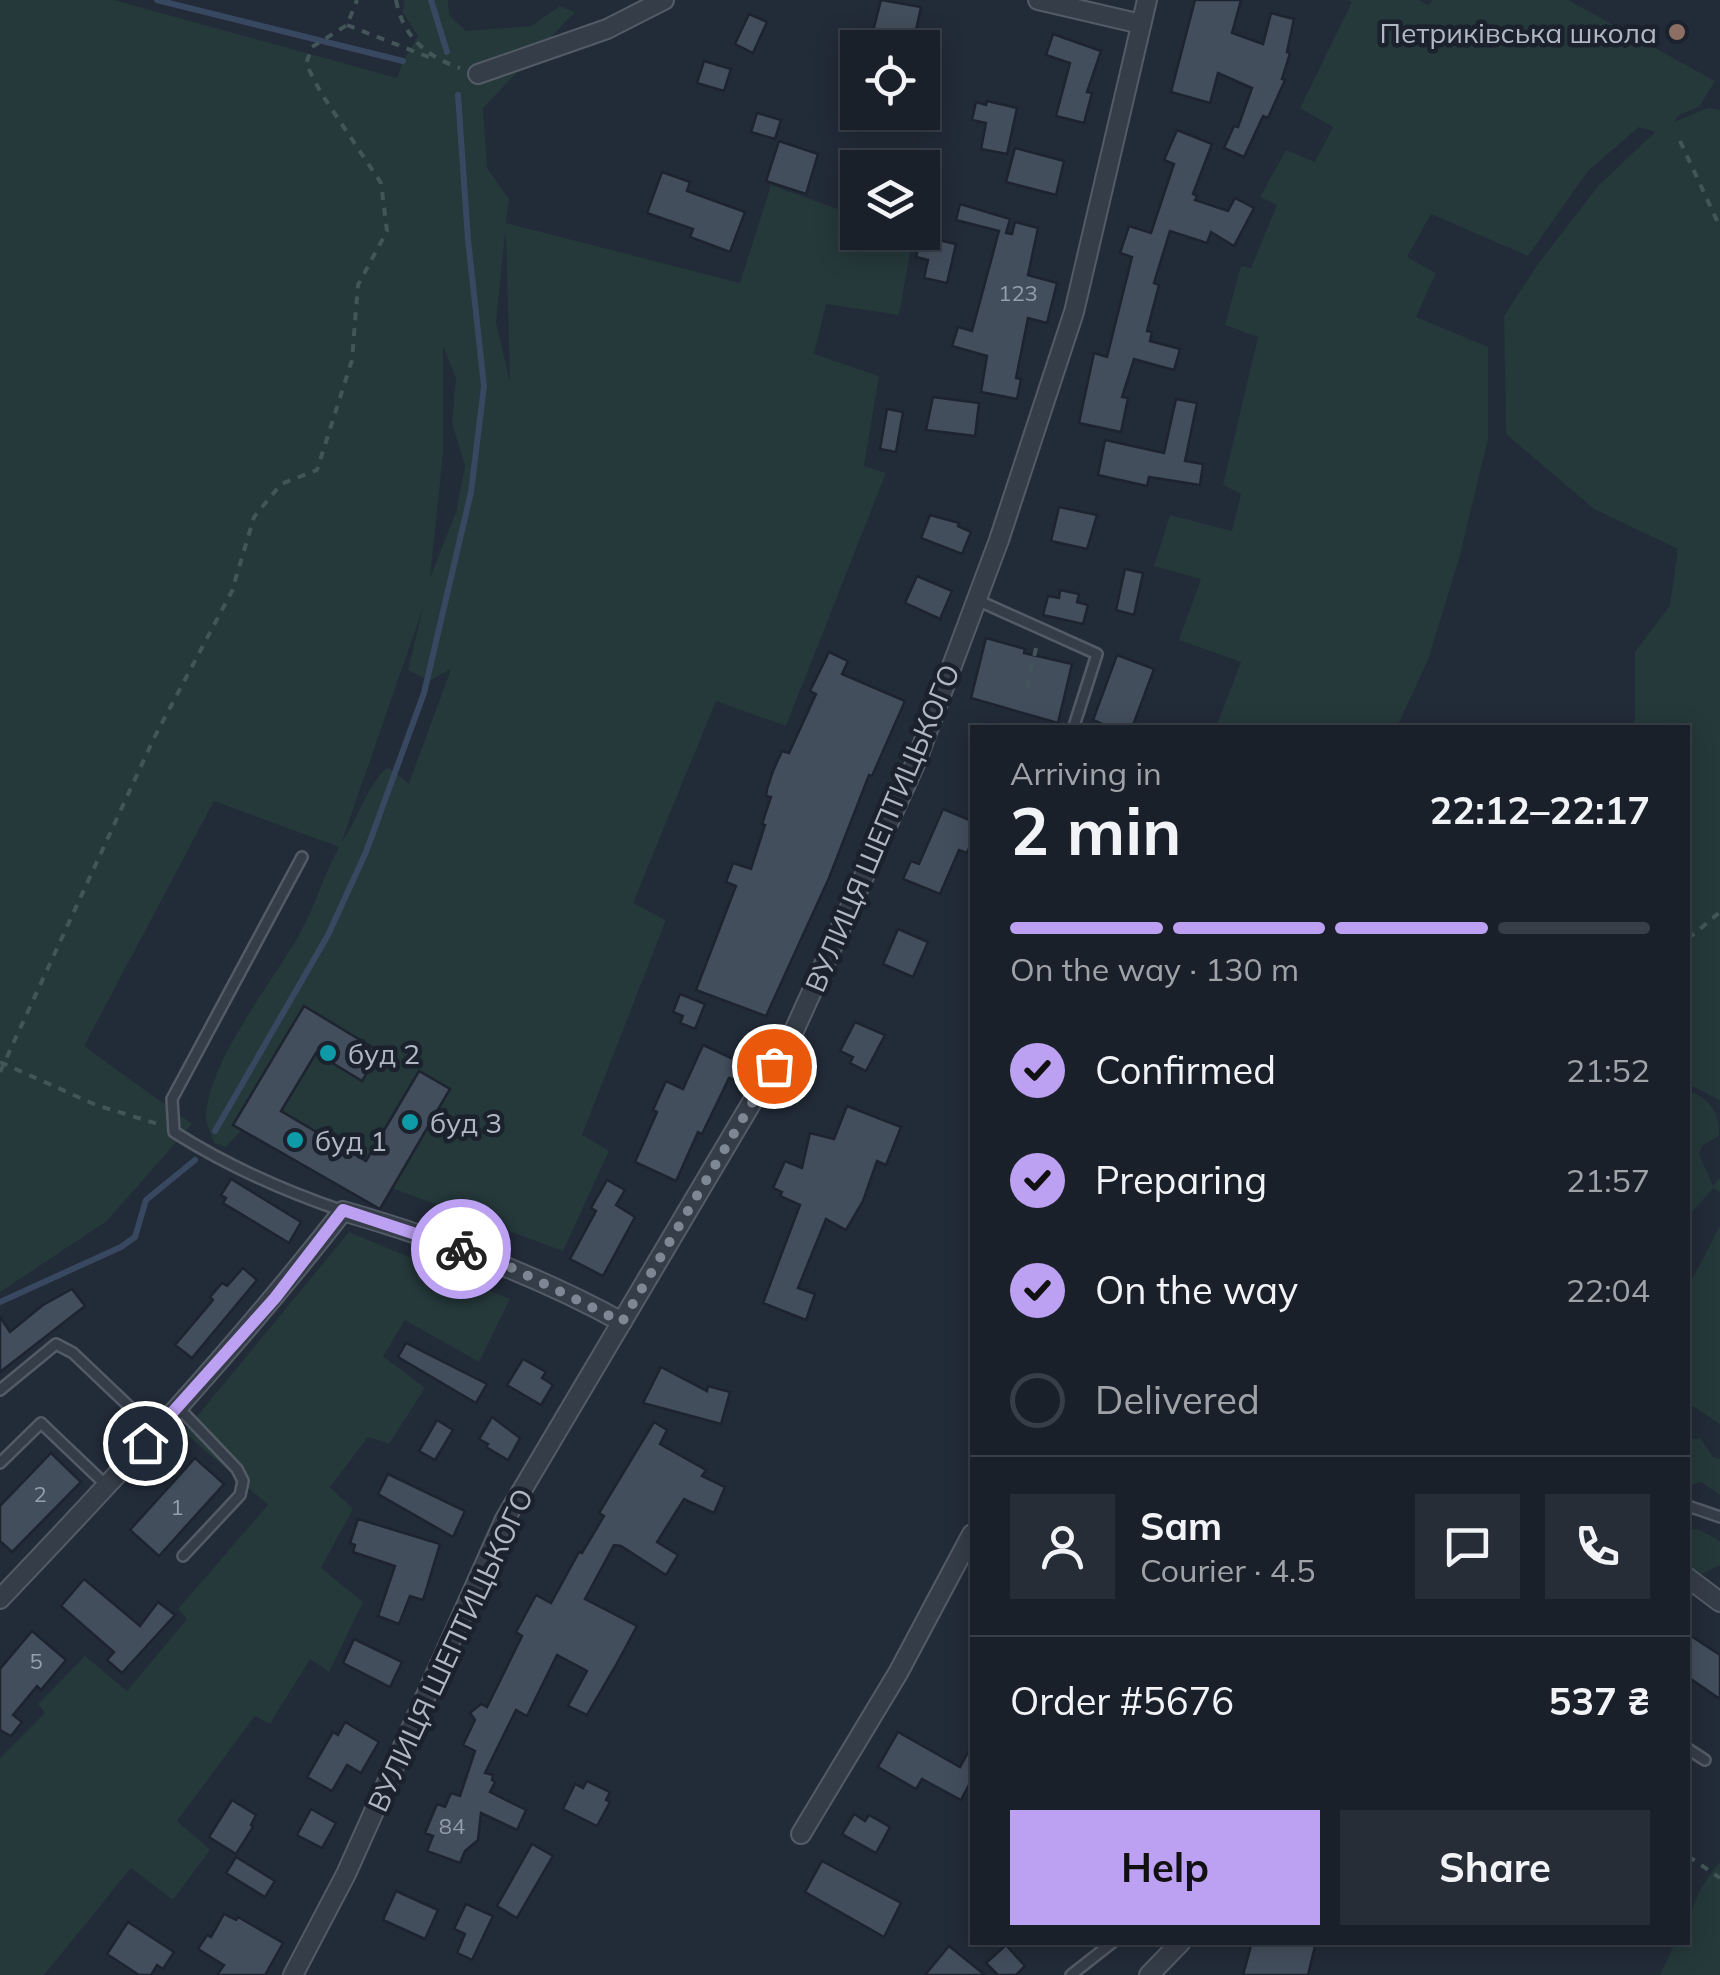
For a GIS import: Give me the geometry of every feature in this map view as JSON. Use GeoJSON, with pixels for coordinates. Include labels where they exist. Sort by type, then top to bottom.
{"type":"FeatureCollection","features":[{"type":"Feature","properties":{"kind":"street"},"geometry":{"type":"LineString","coordinates":[[478,74],[608,29],[664,0]]}},
{"type":"Feature","properties":{"kind":"street"},"geometry":{"type":"LineString","coordinates":[[1038,0],[1141,24]]}},
{"type":"Feature","properties":{"kind":"street","name":"ВУЛИЦЯ ШЕПТИЦЬКОГО"},"geometry":{"type":"LineString","coordinates":[[293,1975],[346,1874],[506,1519],[793,1033],[916,762],[977,600],[1074,312],[1146,0]]}},
{"type":"Feature","properties":{"kind":"street"},"geometry":{"type":"LineString","coordinates":[[0,1599],[275,1298],[343,1210],[415,1231],[506,1265],[622,1322]]}},
{"type":"Feature","properties":{"kind":"street"},"geometry":{"type":"LineString","coordinates":[[800,1834],[898,1674],[970,1538]]}},
{"type":"Feature","properties":{"kind":"street"},"geometry":{"type":"LineString","coordinates":[[1690,1580],[1720,1602]]}},
{"type":"Feature","properties":{"kind":"street"},"geometry":{"type":"LineString","coordinates":[[1149,1975],[1178,1945]]}},
{"type":"Feature","properties":{"kind":"lane"},"geometry":{"type":"LineString","coordinates":[[977,600],[1097,654],[1074,725]]}},
{"type":"Feature","properties":{"kind":"lane"},"geometry":{"type":"LineString","coordinates":[[302,857],[172,1099],[174,1132],[205,1152],[308,1199],[343,1210]]}},
{"type":"Feature","properties":{"kind":"lane"},"geometry":{"type":"LineString","coordinates":[[0,1390],[56,1344],[73,1353],[155,1431]]}},
{"type":"Feature","properties":{"kind":"lane"},"geometry":{"type":"LineString","coordinates":[[177,1406],[237,1469],[243,1481],[240,1496],[183,1556]]}},
{"type":"Feature","properties":{"kind":"lane"},"geometry":{"type":"LineString","coordinates":[[0,1463],[41,1423],[107,1486]]}},
{"type":"Feature","properties":{"kind":"lane"},"geometry":{"type":"LineString","coordinates":[[1690,1507],[1720,1517]]}},
{"type":"Feature","properties":{"kind":"lane"},"geometry":{"type":"LineString","coordinates":[[1690,1750],[1705,1760]]}},
{"type":"Feature","properties":{"kind":"lane"},"geometry":{"type":"LineString","coordinates":[[1071,1975],[1110,1945]]}},
{"type":"Feature","properties":{"kind":"path"},"geometry":{"type":"LineString","coordinates":[[0,1072],[154,738],[232,591],[254,517],[281,484],[317,470],[352,360],[358,285],[387,231],[381,182],[306,64],[312,47],[347,25],[357,0]]}},
{"type":"Feature","properties":{"kind":"path"},"geometry":{"type":"LineString","coordinates":[[396,0],[400,23],[433,58]]}},
{"type":"Feature","properties":{"kind":"path"},"geometry":{"type":"LineString","coordinates":[[347,25],[478,74]]}},
{"type":"Feature","properties":{"kind":"path"},"geometry":{"type":"LineString","coordinates":[[1680,142],[1720,227]]}},
{"type":"Feature","properties":{"kind":"path"},"geometry":{"type":"LineString","coordinates":[[1027,687],[1041,630]]}},
{"type":"Feature","properties":{"kind":"path"},"geometry":{"type":"LineString","coordinates":[[1690,937],[1720,912]]}},
{"type":"Feature","properties":{"kind":"path"},"geometry":{"type":"LineString","coordinates":[[2,1064],[96,1106],[157,1123],[174,1132]]}},
{"type":"Feature","properties":{"kind":"path"},"geometry":{"type":"LineString","coordinates":[[1690,1857],[1720,1878]]}},
{"type":"Feature","properties":{"kind":"shaded area"},"geometry":{"type":"Polygon","coordinates":[[[0,0],[114,0],[397,78],[418,36],[403,13],[404,0],[448,0],[449,15],[466,31],[531,26],[560,6],[575,12],[483,108],[487,168],[509,199],[506,223],[740,283],[771,185],[840,210],[840,250],[911,250],[899,315],[826,304],[814,354],[879,376],[864,466],[886,473],[786,726],[716,701],[633,903],[666,920],[582,1135],[609,1151],[563,1251],[250,1136],[263,1106],[226,1147],[214,1143],[206,1114],[219,1067],[301,931],[339,847],[214,801],[84,1046],[192,1124],[107,1221],[0,1292],[0,0]],[[506,235],[496,323],[510,382],[506,235]],[[443,346],[443,454],[430,578],[456,512],[465,466],[452,423],[456,378],[443,346]],[[423,608],[342,841],[374,783],[388,767],[408,786],[451,669],[429,681],[408,670],[423,608]]]}},
{"type":"Feature","properties":{"kind":"shaded area"},"geometry":{"type":"Polygon","coordinates":[[[1348,0],[1419,0],[1428,5],[1433,0],[1568,0],[1715,81],[1700,106],[1679,115],[1674,122],[1708,108],[1720,110],[1720,1100],[1690,1085],[1690,725],[1633,725],[1635,652],[1670,605],[1678,549],[1594,509],[1506,434],[1504,316],[1538,264],[1599,185],[1655,132],[1639,127],[1588,171],[1528,256],[1431,214],[1407,257],[1436,273],[1416,317],[1488,347],[1488,439],[1459,559],[1428,660],[1398,725],[1217,725],[1241,662],[1179,640],[1201,579],[1154,566],[1170,515],[1232,531],[1241,494],[1223,485],[1258,337],[1225,325],[1241,266],[1251,268],[1277,205],[1260,197],[1286,150],[1315,162],[1333,127],[1300,108],[1352,2],[1348,0]]]}},
{"type":"Feature","properties":{"kind":"shaded area"},"geometry":{"type":"Polygon","coordinates":[[[1690,1091],[1708,1102],[1718,1120],[1719,1136],[1702,1146],[1699,1154],[1713,1186],[1720,1178],[1720,1192],[1713,1188],[1690,1215],[1690,1091]]]}},
{"type":"Feature","properties":{"kind":"shaded area"},"geometry":{"type":"Polygon","coordinates":[[[1720,1226],[1720,1424],[1690,1404],[1690,1283],[1720,1226]]]}},
{"type":"Feature","properties":{"kind":"shaded area"},"geometry":{"type":"Polygon","coordinates":[[[349,1232],[510,1299],[479,1362],[405,1320],[383,1356],[425,1388],[389,1444],[368,1437],[330,1487],[353,1509],[321,1568],[363,1602],[329,1672],[310,1659],[270,1724],[255,1716],[177,1821],[210,1850],[173,1900],[131,1868],[44,1975],[0,1975],[0,1758],[45,1713],[38,1704],[85,1656],[127,1691],[187,1619],[178,1609],[268,1505],[184,1432],[349,1232]]]}},
{"type":"Feature","properties":{"kind":"shaded area"},"geometry":{"type":"Polygon","coordinates":[[[1700,1438],[1713,1457],[1720,1459],[1720,1495],[1701,1482],[1690,1485],[1690,1440],[1700,1438]]]}},
{"type":"Feature","properties":{"kind":"shaded area"},"geometry":{"type":"Polygon","coordinates":[[[1698,1529],[1720,1541],[1720,1565],[1700,1575],[1690,1568],[1690,1530],[1698,1529]]]}},
{"type":"Feature","properties":{"kind":"shaded area"},"geometry":{"type":"Polygon","coordinates":[[[1720,1862],[1720,1975],[1660,1975],[1674,1945],[1690,1945],[1690,1919],[1706,1880],[1720,1862]]]}},
{"type":"Feature","properties":{"kind":"building"},"geometry":{"type":"Polygon","coordinates":[[[881,0],[921,7],[916,30],[873,30],[881,0]]]}},
{"type":"Feature","properties":{"kind":"building"},"geometry":{"type":"Polygon","coordinates":[[[1195,0],[1241,0],[1232,33],[1263,44],[1271,13],[1294,19],[1282,79],[1285,80],[1244,157],[1224,148],[1234,126],[1238,127],[1252,88],[1218,73],[1210,103],[1171,92],[1195,0]]]}},
{"type":"Feature","properties":{"kind":"building"},"geometry":{"type":"Polygon","coordinates":[[[749,14],[767,22],[753,53],[735,44],[749,14]]]}},
{"type":"Feature","properties":{"kind":"building"},"geometry":{"type":"Polygon","coordinates":[[[1053,34],[1101,51],[1087,92],[1092,93],[1084,123],[1056,116],[1070,63],[1046,55],[1053,34]]]}},
{"type":"Feature","properties":{"kind":"building"},"geometry":{"type":"Polygon","coordinates":[[[704,61],[731,69],[724,91],[697,83],[704,61]]]}},
{"type":"Feature","properties":{"kind":"building"},"geometry":{"type":"Polygon","coordinates":[[[987,101],[1017,108],[1007,154],[981,149],[986,123],[972,120],[976,102],[986,105],[987,101]]]}},
{"type":"Feature","properties":{"kind":"building"},"geometry":{"type":"Polygon","coordinates":[[[757,113],[781,120],[775,139],[751,132],[757,113]]]}},
{"type":"Feature","properties":{"kind":"building"},"geometry":{"type":"Polygon","coordinates":[[[1177,130],[1212,144],[1193,194],[1197,196],[1195,200],[1228,211],[1235,198],[1254,208],[1234,246],[1211,232],[1207,243],[1170,231],[1154,283],[1159,285],[1147,331],[1152,332],[1150,341],[1180,349],[1174,370],[1134,359],[1122,397],[1128,398],[1121,432],[1079,423],[1094,353],[1107,357],[1132,257],[1120,253],[1129,226],[1151,233],[1174,164],[1164,160],[1177,130]]]}},
{"type":"Feature","properties":{"kind":"building"},"geometry":{"type":"Polygon","coordinates":[[[779,141],[818,154],[806,194],[766,181],[779,141]]]}},
{"type":"Feature","properties":{"kind":"building"},"geometry":{"type":"Polygon","coordinates":[[[1015,148],[1064,161],[1056,195],[1006,182],[1015,148]]]}},
{"type":"Feature","properties":{"kind":"building"},"geometry":{"type":"Polygon","coordinates":[[[662,172],[690,182],[687,191],[745,212],[730,252],[690,237],[693,229],[647,213],[662,172]]]}},
{"type":"Feature","properties":{"kind":"building"},"geometry":{"type":"Polygon","coordinates":[[[960,204],[1010,219],[1006,233],[1012,234],[1015,222],[1038,228],[1028,275],[1057,283],[1047,323],[1028,318],[1016,378],[1021,379],[1017,399],[981,392],[987,356],[952,346],[958,327],[972,331],[999,231],[956,220],[960,204]]]}},
{"type":"Feature","properties":{"kind":"building"},"geometry":{"type":"Polygon","coordinates":[[[940,240],[956,244],[947,283],[924,278],[928,260],[916,257],[918,250],[940,250],[940,240]]]}},
{"type":"Feature","properties":{"kind":"building"},"geometry":{"type":"Polygon","coordinates":[[[933,397],[979,403],[975,436],[926,430],[933,397]]]}},
{"type":"Feature","properties":{"kind":"building"},"geometry":{"type":"Polygon","coordinates":[[[1176,399],[1197,403],[1185,461],[1203,464],[1200,485],[1149,477],[1147,486],[1098,475],[1105,440],[1164,453],[1176,399]]]}},
{"type":"Feature","properties":{"kind":"building"},"geometry":{"type":"Polygon","coordinates":[[[887,409],[903,412],[896,452],[880,449],[887,409]]]}},
{"type":"Feature","properties":{"kind":"building"},"geometry":{"type":"Polygon","coordinates":[[[1059,507],[1097,515],[1087,549],[1051,541],[1059,507]]]}},
{"type":"Feature","properties":{"kind":"building"},"geometry":{"type":"Polygon","coordinates":[[[930,515],[959,523],[971,532],[962,554],[921,538],[930,515]]]}},
{"type":"Feature","properties":{"kind":"building"},"geometry":{"type":"Polygon","coordinates":[[[1125,569],[1143,573],[1134,615],[1116,610],[1125,569]]]}},
{"type":"Feature","properties":{"kind":"building"},"geometry":{"type":"Polygon","coordinates":[[[917,576],[952,591],[940,619],[905,603],[917,576]]]}},
{"type":"Feature","properties":{"kind":"building"},"geometry":{"type":"Polygon","coordinates":[[[1060,590],[1079,594],[1077,602],[1088,605],[1083,624],[1043,615],[1048,596],[1059,598],[1060,590]]]}},
{"type":"Feature","properties":{"kind":"building"},"geometry":{"type":"Polygon","coordinates":[[[986,638],[1025,649],[1024,653],[1072,664],[1058,723],[971,698],[986,638]]]}},
{"type":"Feature","properties":{"kind":"building"},"geometry":{"type":"Polygon","coordinates":[[[829,652],[848,661],[842,674],[905,701],[872,776],[869,775],[829,878],[766,1016],[696,990],[736,886],[726,882],[733,863],[751,869],[765,825],[762,824],[771,797],[766,796],[767,789],[773,771],[782,751],[789,753],[816,694],[810,691],[829,652]]]}},
{"type":"Feature","properties":{"kind":"building"},"geometry":{"type":"Polygon","coordinates":[[[1117,655],[1154,669],[1133,725],[1104,725],[1093,720],[1117,655]]]}},
{"type":"Feature","properties":{"kind":"building"},"geometry":{"type":"Polygon","coordinates":[[[943,809],[970,820],[970,846],[967,853],[959,850],[940,894],[903,879],[911,861],[919,864],[943,809]]]}},
{"type":"Feature","properties":{"kind":"building"},"geometry":{"type":"Polygon","coordinates":[[[898,929],[928,942],[913,977],[883,964],[898,929]]]}},
{"type":"Feature","properties":{"kind":"building"},"geometry":{"type":"Polygon","coordinates":[[[680,994],[705,1004],[695,1029],[680,1023],[683,1016],[673,1012],[680,994]]]}},
{"type":"Feature","properties":{"kind":"building"},"geometry":{"type":"Polygon","coordinates":[[[304,1006],[380,1052],[362,1081],[316,1053],[281,1111],[366,1161],[419,1071],[450,1089],[380,1209],[233,1125],[304,1006]]]}},
{"type":"Feature","properties":{"kind":"building"},"geometry":{"type":"Polygon","coordinates":[[[855,1022],[885,1035],[866,1071],[850,1063],[853,1057],[840,1051],[855,1022]]]}},
{"type":"Feature","properties":{"kind":"building"},"geometry":{"type":"Polygon","coordinates":[[[703,1045],[742,1063],[735,1080],[729,1078],[702,1134],[698,1132],[676,1181],[635,1162],[666,1081],[683,1089],[703,1045]]]}},
{"type":"Feature","properties":{"kind":"building"},"geometry":{"type":"Polygon","coordinates":[[[847,1106],[901,1127],[886,1165],[877,1161],[863,1201],[846,1230],[826,1219],[798,1288],[815,1294],[806,1320],[763,1303],[800,1205],[780,1196],[782,1192],[773,1188],[785,1161],[802,1168],[810,1133],[834,1139],[847,1106]]]}},
{"type":"Feature","properties":{"kind":"building"},"geometry":{"type":"Polygon","coordinates":[[[231,1179],[301,1222],[289,1243],[223,1203],[226,1198],[221,1195],[231,1179]]]}},
{"type":"Feature","properties":{"kind":"building"},"geometry":{"type":"Polygon","coordinates":[[[607,1180],[625,1190],[616,1205],[635,1217],[603,1276],[570,1259],[596,1211],[591,1208],[607,1180]]]}},
{"type":"Feature","properties":{"kind":"building"},"geometry":{"type":"Polygon","coordinates":[[[243,1268],[257,1280],[192,1358],[175,1345],[213,1300],[210,1297],[222,1283],[227,1286],[243,1268]]]}},
{"type":"Feature","properties":{"kind":"building"},"geometry":{"type":"Polygon","coordinates":[[[72,1289],[85,1306],[0,1372],[0,1317],[10,1332],[43,1305],[72,1289]]]}},
{"type":"Feature","properties":{"kind":"building"},"geometry":{"type":"Polygon","coordinates":[[[406,1343],[487,1384],[476,1403],[398,1357],[406,1343]]]}},
{"type":"Feature","properties":{"kind":"building"},"geometry":{"type":"Polygon","coordinates":[[[523,1359],[546,1372],[542,1378],[553,1385],[541,1405],[507,1385],[523,1359]]]}},
{"type":"Feature","properties":{"kind":"building"},"geometry":{"type":"Polygon","coordinates":[[[661,1367],[707,1391],[708,1386],[730,1392],[721,1424],[643,1403],[661,1367]]]}},
{"type":"Feature","properties":{"kind":"building"},"geometry":{"type":"Polygon","coordinates":[[[492,1417],[520,1438],[508,1460],[479,1439],[492,1417]]]}},
{"type":"Feature","properties":{"kind":"building"},"geometry":{"type":"Polygon","coordinates":[[[437,1420],[453,1430],[435,1460],[419,1451],[437,1420]]]}},
{"type":"Feature","properties":{"kind":"building"},"geometry":{"type":"Polygon","coordinates":[[[654,1422],[667,1430],[660,1444],[706,1470],[702,1476],[725,1487],[714,1513],[684,1499],[657,1542],[678,1555],[666,1575],[614,1545],[585,1599],[637,1626],[616,1665],[587,1715],[568,1706],[587,1671],[557,1655],[527,1716],[516,1710],[485,1773],[493,1775],[495,1782],[490,1792],[526,1810],[517,1830],[481,1813],[478,1840],[465,1851],[460,1863],[427,1851],[433,1836],[425,1833],[437,1804],[445,1807],[451,1793],[460,1796],[475,1751],[463,1745],[475,1720],[470,1713],[481,1704],[487,1707],[522,1636],[516,1632],[536,1595],[551,1603],[604,1516],[599,1513],[654,1422]]]}},
{"type":"Feature","properties":{"kind":"building"},"geometry":{"type":"Polygon","coordinates":[[[51,1453],[81,1482],[12,1552],[0,1541],[0,1506],[51,1453]]]}},
{"type":"Feature","properties":{"kind":"building"},"geometry":{"type":"Polygon","coordinates":[[[195,1458],[224,1484],[159,1556],[130,1530],[195,1458]]]}},
{"type":"Feature","properties":{"kind":"building"},"geometry":{"type":"Polygon","coordinates":[[[388,1474],[465,1511],[453,1537],[378,1494],[388,1474]]]}},
{"type":"Feature","properties":{"kind":"building"},"geometry":{"type":"Polygon","coordinates":[[[358,1519],[440,1544],[423,1600],[410,1596],[399,1624],[378,1616],[395,1566],[353,1552],[355,1545],[350,1543],[358,1519]]]}},
{"type":"Feature","properties":{"kind":"building"},"geometry":{"type":"Polygon","coordinates":[[[84,1579],[140,1626],[158,1602],[175,1615],[122,1673],[107,1660],[114,1652],[61,1606],[84,1579]]]}},
{"type":"Feature","properties":{"kind":"building"},"geometry":{"type":"Polygon","coordinates":[[[32,1631],[66,1660],[13,1715],[22,1722],[11,1736],[0,1730],[0,1669],[32,1631]]]}},
{"type":"Feature","properties":{"kind":"building"},"geometry":{"type":"Polygon","coordinates":[[[1690,1635],[1720,1655],[1720,1699],[1690,1678],[1690,1635]]]}},
{"type":"Feature","properties":{"kind":"building"},"geometry":{"type":"Polygon","coordinates":[[[354,1639],[402,1662],[390,1687],[343,1663],[354,1639]]]}},
{"type":"Feature","properties":{"kind":"building"},"geometry":{"type":"Polygon","coordinates":[[[345,1722],[379,1742],[361,1773],[347,1765],[332,1791],[307,1777],[333,1732],[338,1735],[345,1722]]]}},
{"type":"Feature","properties":{"kind":"building"},"geometry":{"type":"Polygon","coordinates":[[[898,1732],[960,1767],[970,1749],[970,1783],[961,1800],[922,1779],[916,1789],[878,1767],[898,1732]]]}},
{"type":"Feature","properties":{"kind":"building"},"geometry":{"type":"Polygon","coordinates":[[[587,1781],[610,1792],[606,1800],[610,1802],[597,1826],[563,1809],[575,1784],[583,1788],[587,1781]]]}},
{"type":"Feature","properties":{"kind":"building"},"geometry":{"type":"Polygon","coordinates":[[[232,1800],[256,1815],[236,1854],[209,1837],[232,1800]]]}},
{"type":"Feature","properties":{"kind":"building"},"geometry":{"type":"Polygon","coordinates":[[[311,1809],[336,1823],[322,1848],[297,1835],[311,1809]]]}},
{"type":"Feature","properties":{"kind":"building"},"geometry":{"type":"Polygon","coordinates":[[[854,1814],[865,1821],[869,1815],[890,1827],[876,1853],[842,1834],[854,1814]]]}},
{"type":"Feature","properties":{"kind":"building"},"geometry":{"type":"Polygon","coordinates":[[[532,1844],[553,1856],[517,1918],[497,1906],[532,1844]]]}},
{"type":"Feature","properties":{"kind":"building"},"geometry":{"type":"Polygon","coordinates":[[[236,1857],[275,1881],[265,1897],[226,1873],[236,1857]]]}},
{"type":"Feature","properties":{"kind":"building"},"geometry":{"type":"Polygon","coordinates":[[[822,1861],[901,1903],[884,1937],[805,1892],[822,1861]]]}},
{"type":"Feature","properties":{"kind":"building"},"geometry":{"type":"Polygon","coordinates":[[[396,1891],[438,1910],[425,1939],[383,1920],[396,1891]]]}},
{"type":"Feature","properties":{"kind":"building"},"geometry":{"type":"Polygon","coordinates":[[[466,1904],[493,1916],[472,1960],[457,1953],[465,1934],[454,1929],[466,1904]]]}},
{"type":"Feature","properties":{"kind":"building"},"geometry":{"type":"Polygon","coordinates":[[[224,1914],[236,1920],[238,1917],[283,1943],[265,1975],[217,1975],[224,1965],[198,1949],[207,1935],[211,1937],[224,1914]]]}},
{"type":"Feature","properties":{"kind":"building"},"geometry":{"type":"Polygon","coordinates":[[[128,1922],[174,1952],[163,1969],[157,1965],[151,1975],[139,1975],[107,1954],[128,1922]]]}},
{"type":"Feature","properties":{"kind":"building"},"geometry":{"type":"Polygon","coordinates":[[[1006,1945],[1025,1966],[1016,1975],[998,1975],[986,1963],[1006,1945]]]}},
{"type":"Feature","properties":{"kind":"building"},"geometry":{"type":"Polygon","coordinates":[[[1251,1945],[1315,1945],[1308,1975],[1243,1975],[1251,1945]]]}},
{"type":"Feature","properties":{"kind":"building"},"geometry":{"type":"Polygon","coordinates":[[[949,1946],[985,1975],[925,1975],[949,1946]]]}},
{"type":"Feature","properties":{"kind":"waterway"},"geometry":{"type":"LineString","coordinates":[[157,0],[403,61]]}},
{"type":"Feature","properties":{"kind":"waterway"},"geometry":{"type":"LineString","coordinates":[[431,0],[447,52]]}},
{"type":"Feature","properties":{"kind":"waterway"},"geometry":{"type":"LineString","coordinates":[[215,1131],[328,935],[366,852],[424,693],[471,492],[484,386],[458,95]]}},
{"type":"Feature","properties":{"kind":"waterway"},"geometry":{"type":"LineString","coordinates":[[0,1302],[135,1237],[146,1200],[195,1160]]}},
{"type":"Feature","properties":{"kind":"way so far"},"geometry":{"type":"LineString","coordinates":[[461,1249],[506,1265],[622,1322],[774,1066]]}},
{"type":"Feature","properties":{"kind":"place","name":"Петриківська школа"},"geometry":{"type":"Point","coordinates":[1677,32]}},
{"type":"Feature","properties":{"kind":"place","name":"буд 2"},"geometry":{"type":"Point","coordinates":[328,1053]}},
{"type":"Feature","properties":{"kind":"place","name":"буд 3"},"geometry":{"type":"Point","coordinates":[410,1122]}},
{"type":"Feature","properties":{"kind":"place","name":"буд 1"},"geometry":{"type":"Point","coordinates":[295,1140]}},
{"type":"Feature","properties":{"kind":"route"},"geometry":{"type":"LineString","coordinates":[[145,1443],[275,1298],[343,1210],[461,1249]]}}]}
